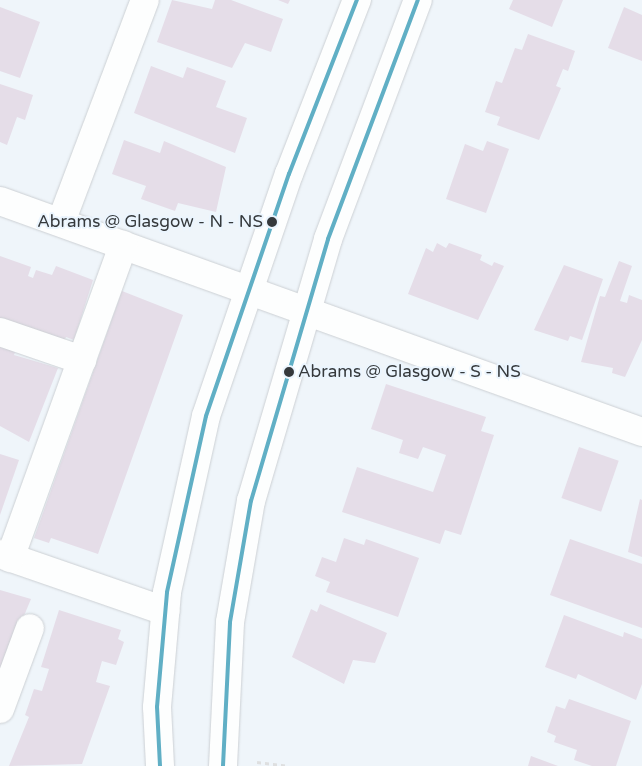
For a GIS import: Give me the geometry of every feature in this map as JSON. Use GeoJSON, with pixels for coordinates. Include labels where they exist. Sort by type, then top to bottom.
{"type":"FeatureCollection","features":[{"type":"Feature","properties":{"kind":"main road"},"geometry":{"type":"LineString","coordinates":[[61,222],[145,0]]}},
{"type":"Feature","properties":{"kind":"main road"},"geometry":{"type":"LineString","coordinates":[[160,766],[157,707],[165,611],[206,416],[252,291],[289,174],[357,0]]}},
{"type":"Feature","properties":{"kind":"main road"},"geometry":{"type":"LineString","coordinates":[[223,766],[226,680],[238,561],[306,311],[328,239],[418,0]]}},
{"type":"Feature","properties":{"kind":"main road"},"geometry":{"type":"LineString","coordinates":[[0,201],[642,432]]}},
{"type":"Feature","properties":{"kind":"main road"},"geometry":{"type":"LineString","coordinates":[[123,245],[82,360],[5,556],[165,611]]}},
{"type":"Feature","properties":{"kind":"main road"},"geometry":{"type":"LineString","coordinates":[[0,332],[82,360]]}},
{"type":"Feature","properties":{"kind":"main road"},"geometry":{"type":"LineString","coordinates":[[0,709],[30,628]]}},
{"type":"Feature","properties":{"kind":"path"},"geometry":{"type":"LineString","coordinates":[[257,762],[288,766]]}},
{"type":"Feature","properties":{"kind":"building"},"geometry":{"type":"Polygon","coordinates":[[[172,0],[212,9],[215,0],[231,0],[283,19],[271,52],[245,43],[232,68],[157,42],[172,0]]]}},
{"type":"Feature","properties":{"kind":"building"},"geometry":{"type":"Polygon","coordinates":[[[278,0],[290,0],[288,4],[278,0]]]}},
{"type":"Feature","properties":{"kind":"building"},"geometry":{"type":"Polygon","coordinates":[[[513,0],[563,0],[552,27],[509,9],[513,0]]]}},
{"type":"Feature","properties":{"kind":"building"},"geometry":{"type":"Polygon","coordinates":[[[0,7],[40,22],[20,78],[0,71],[0,7]]]}},
{"type":"Feature","properties":{"kind":"building"},"geometry":{"type":"Polygon","coordinates":[[[624,7],[642,15],[642,61],[608,48],[624,7]]]}},
{"type":"Feature","properties":{"kind":"building"},"geometry":{"type":"Polygon","coordinates":[[[528,34],[575,51],[568,71],[563,69],[556,86],[561,88],[539,140],[497,125],[500,117],[485,112],[496,81],[502,83],[515,48],[522,50],[528,34]]]}},
{"type":"Feature","properties":{"kind":"building"},"geometry":{"type":"Polygon","coordinates":[[[151,66],[183,78],[187,67],[226,81],[216,107],[247,118],[235,153],[134,113],[151,66]]]}},
{"type":"Feature","properties":{"kind":"building"},"geometry":{"type":"Polygon","coordinates":[[[0,84],[33,95],[25,120],[17,117],[7,145],[0,142],[0,84]]]}},
{"type":"Feature","properties":{"kind":"building"},"geometry":{"type":"Polygon","coordinates":[[[124,140],[160,153],[164,141],[226,167],[216,212],[178,203],[175,211],[141,199],[146,186],[112,174],[124,140]]]}},
{"type":"Feature","properties":{"kind":"building"},"geometry":{"type":"Polygon","coordinates":[[[487,141],[509,149],[486,213],[446,199],[465,144],[483,151],[487,141]]]}},
{"type":"Feature","properties":{"kind":"building"},"geometry":{"type":"Polygon","coordinates":[[[437,243],[446,248],[449,243],[482,255],[480,260],[492,266],[494,262],[504,266],[478,320],[408,294],[426,248],[433,252],[437,243]]]}},
{"type":"Feature","properties":{"kind":"building"},"geometry":{"type":"Polygon","coordinates":[[[0,256],[31,267],[28,276],[33,278],[36,270],[52,275],[56,266],[93,280],[74,340],[66,337],[64,342],[0,318],[0,256]]]}},
{"type":"Feature","properties":{"kind":"building"},"geometry":{"type":"Polygon","coordinates":[[[619,261],[632,266],[620,301],[627,303],[629,295],[642,300],[642,340],[625,377],[612,373],[613,368],[581,362],[600,296],[605,297],[619,261]]]}},
{"type":"Feature","properties":{"kind":"building"},"geometry":{"type":"Polygon","coordinates":[[[564,265],[603,279],[582,340],[570,336],[568,341],[534,330],[564,265]]]}},
{"type":"Feature","properties":{"kind":"building"},"geometry":{"type":"Polygon","coordinates":[[[122,291],[183,315],[98,554],[51,538],[49,543],[34,538],[122,291]]]}},
{"type":"Feature","properties":{"kind":"building"},"geometry":{"type":"Polygon","coordinates":[[[0,339],[17,346],[14,355],[58,368],[29,442],[0,426],[0,339]]]}},
{"type":"Feature","properties":{"kind":"building"},"geometry":{"type":"Polygon","coordinates":[[[386,384],[486,417],[481,431],[494,435],[461,535],[445,530],[440,544],[342,512],[357,467],[433,492],[446,455],[423,447],[418,459],[399,453],[403,440],[371,429],[386,384]]]}},
{"type":"Feature","properties":{"kind":"building"},"geometry":{"type":"Polygon","coordinates":[[[579,447],[619,461],[601,512],[561,498],[579,447]]]}},
{"type":"Feature","properties":{"kind":"building"},"geometry":{"type":"Polygon","coordinates":[[[0,454],[19,460],[0,515],[0,454]]]}},
{"type":"Feature","properties":{"kind":"building"},"geometry":{"type":"Polygon","coordinates":[[[640,499],[642,500],[642,557],[628,552],[640,499]]]}},
{"type":"Feature","properties":{"kind":"building"},"geometry":{"type":"Polygon","coordinates":[[[344,538],[364,545],[366,539],[419,558],[398,617],[326,592],[330,582],[315,576],[322,557],[336,562],[344,538]]]}},
{"type":"Feature","properties":{"kind":"building"},"geometry":{"type":"Polygon","coordinates":[[[570,539],[642,564],[642,628],[550,595],[570,539]]]}},
{"type":"Feature","properties":{"kind":"building"},"geometry":{"type":"Polygon","coordinates":[[[0,590],[31,599],[0,673],[0,590]]]}},
{"type":"Feature","properties":{"kind":"building"},"geometry":{"type":"Polygon","coordinates":[[[320,604],[387,633],[375,663],[353,660],[344,684],[292,657],[311,609],[317,612],[320,604]]]}},
{"type":"Feature","properties":{"kind":"building"},"geometry":{"type":"Polygon","coordinates":[[[59,610],[121,630],[118,639],[124,642],[116,665],[102,661],[96,682],[110,686],[82,764],[9,766],[29,717],[25,715],[34,689],[42,691],[49,669],[41,667],[59,610]]]}},
{"type":"Feature","properties":{"kind":"building"},"geometry":{"type":"Polygon","coordinates":[[[564,615],[623,637],[624,632],[642,639],[642,684],[636,700],[578,674],[576,679],[545,667],[564,615]]]}},
{"type":"Feature","properties":{"kind":"building"},"geometry":{"type":"Polygon","coordinates":[[[569,699],[631,721],[616,766],[592,766],[574,760],[577,750],[554,742],[556,736],[547,732],[556,706],[565,709],[569,699]]]}},
{"type":"Feature","properties":{"kind":"building"},"geometry":{"type":"Polygon","coordinates":[[[531,756],[558,766],[528,766],[531,756]]]}},
{"type":"Feature","properties":{"kind":"transit line"},"geometry":{"type":"LineString","coordinates":[[160,766],[157,707],[167,592],[206,416],[289,174],[357,0]]}},
{"type":"Feature","properties":{"kind":"transit line"},"geometry":{"type":"LineString","coordinates":[[223,766],[230,622],[251,501],[328,239],[418,0]]}},
{"type":"Feature","properties":{"kind":"place","name":"Abrams @ Glasgow - N - NS"},"geometry":{"type":"Point","coordinates":[272,222]}},
{"type":"Feature","properties":{"kind":"place","name":"Abrams @ Glasgow - S - NS"},"geometry":{"type":"Point","coordinates":[289,372]}}]}
